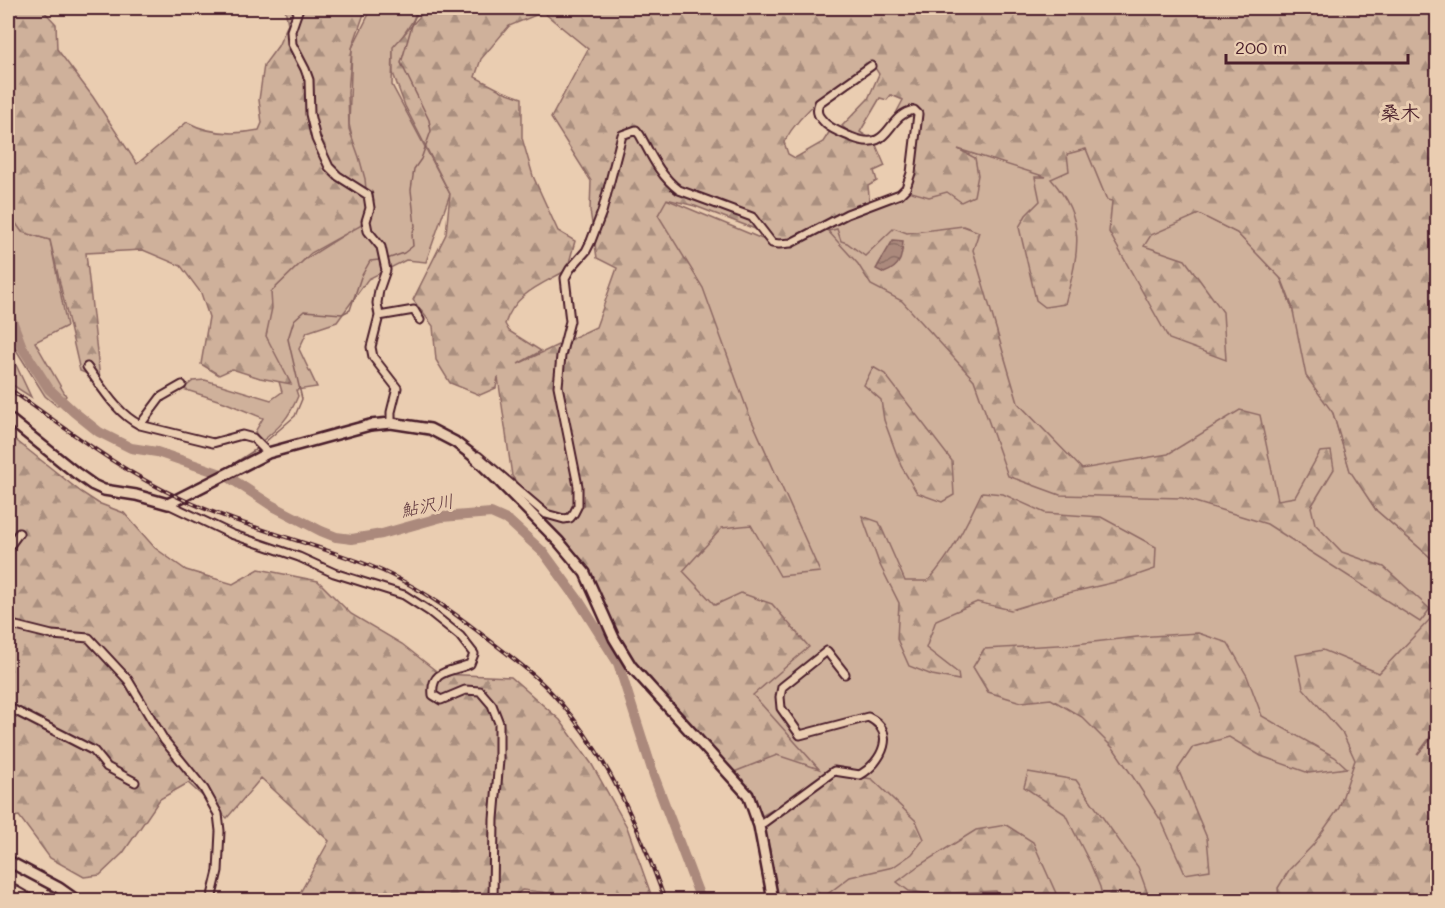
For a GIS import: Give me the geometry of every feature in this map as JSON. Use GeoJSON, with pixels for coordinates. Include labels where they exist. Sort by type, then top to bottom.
{"type":"FeatureCollection","features":[{"type":"Feature","properties":{"kind":"highway"},"geometry":{"type":"LineString","coordinates":[[8,889],[27,900]]}},
{"type":"Feature","properties":{"kind":"street"},"geometry":{"type":"LineString","coordinates":[[299,8],[291,31],[292,44],[306,69],[309,80],[310,114],[316,139],[329,167],[338,176],[368,195],[370,208],[366,221],[368,231],[381,247],[386,270],[379,290],[377,303],[379,316],[371,347],[373,357],[397,388],[391,412],[391,423]]}},
{"type":"Feature","properties":{"kind":"street"},"geometry":{"type":"LineString","coordinates":[[168,504],[268,453],[370,425],[391,423],[430,429],[474,452],[546,514],[554,518],[570,518],[579,497],[558,386],[561,356],[570,321],[565,278],[591,241],[602,212],[622,135],[636,130],[657,167],[671,184],[680,190],[752,217],[772,243],[791,243],[848,214],[900,194],[909,183],[918,114],[914,110],[907,111],[879,139],[871,143],[830,128],[819,117],[817,109],[819,104],[871,66]]}},
{"type":"Feature","properties":{"kind":"street"},"geometry":{"type":"LineString","coordinates":[[379,316],[414,310],[420,320]]}},
{"type":"Feature","properties":{"kind":"street"},"geometry":{"type":"LineString","coordinates":[[87,367],[113,403],[129,419],[140,425],[213,443],[242,435],[253,438],[268,453]]}},
{"type":"Feature","properties":{"kind":"street"},"geometry":{"type":"LineString","coordinates":[[140,425],[161,397],[182,385]]}},
{"type":"Feature","properties":{"kind":"street"},"geometry":{"type":"LineString","coordinates":[[8,418],[93,485],[104,490],[136,495],[168,504],[231,534],[299,557],[334,573],[404,595],[429,611],[460,636],[474,654],[470,664],[457,670],[448,669],[436,678],[432,686],[433,695],[441,700],[465,690],[480,691],[492,705],[499,723],[493,900]]}},
{"type":"Feature","properties":{"kind":"street"},"geometry":{"type":"LineString","coordinates":[[455,442],[508,490],[559,542],[585,573],[614,638],[632,666],[748,795],[759,826],[773,900]]}},
{"type":"Feature","properties":{"kind":"street"},"geometry":{"type":"LineString","coordinates":[[8,548],[19,533]]}},
{"type":"Feature","properties":{"kind":"street"},"geometry":{"type":"LineString","coordinates":[[8,624],[52,635],[88,638],[128,680],[164,740],[204,789],[218,814],[220,831],[218,871],[211,900]]}},
{"type":"Feature","properties":{"kind":"street"},"geometry":{"type":"LineString","coordinates":[[759,826],[834,771],[860,775],[880,756],[885,740],[882,729],[868,717],[800,735],[782,708],[780,697],[782,687],[827,651],[845,674]]}},
{"type":"Feature","properties":{"kind":"street"},"geometry":{"type":"LineString","coordinates":[[8,707],[94,751],[107,767],[135,782]]}},
{"type":"Feature","properties":{"kind":"street"},"geometry":{"type":"LineString","coordinates":[[8,861],[59,888],[76,900]]}},
{"type":"Feature","properties":{"kind":"green space"},"geometry":{"type":"Polygon","coordinates":[[[8,8],[41,8],[56,24],[57,49],[93,97],[137,164],[187,122],[204,129],[222,132],[241,133],[259,130],[262,123],[259,100],[264,65],[278,46],[288,24],[285,8],[366,8],[352,48],[348,92],[349,129],[365,179],[368,210],[360,226],[311,253],[271,292],[272,308],[266,336],[291,384],[260,378],[232,369],[219,375],[201,364],[209,317],[201,293],[181,266],[143,250],[86,253],[100,379],[80,371],[50,240],[22,232],[8,212],[8,8]]]}},
{"type":"Feature","properties":{"kind":"green space"},"geometry":{"type":"Polygon","coordinates":[[[372,8],[421,8],[393,51],[392,85],[450,194],[426,262],[406,260],[368,279],[337,322],[307,332],[299,349],[317,387],[296,390],[298,396],[287,416],[279,427],[261,442],[255,432],[263,418],[183,389],[193,381],[205,380],[271,400],[282,392],[266,336],[271,292],[304,260],[344,235],[368,210],[349,124],[352,48],[372,8]]]}},
{"type":"Feature","properties":{"kind":"green space"},"geometry":{"type":"Polygon","coordinates":[[[427,8],[1437,8],[1437,563],[1376,510],[1350,471],[1333,413],[1306,376],[1292,306],[1282,280],[1237,233],[1199,214],[1151,235],[1144,246],[1185,260],[1223,312],[1226,360],[1169,339],[1109,232],[1112,201],[1107,200],[1086,149],[1067,154],[1069,171],[1051,179],[1071,209],[1075,224],[1077,239],[1074,269],[1065,304],[1045,307],[1036,300],[1019,227],[1026,215],[1040,201],[1035,177],[1046,177],[958,149],[975,158],[978,175],[974,196],[961,202],[947,192],[929,197],[908,191],[918,109],[908,109],[893,119],[903,100],[891,95],[887,100],[880,98],[860,132],[871,139],[855,136],[842,126],[868,99],[879,74],[872,63],[811,107],[784,142],[788,154],[795,158],[823,142],[830,131],[876,145],[885,166],[874,171],[877,181],[868,186],[870,204],[787,241],[772,243],[763,232],[695,206],[667,199],[658,215],[703,288],[748,412],[820,572],[780,576],[751,525],[722,528],[683,571],[715,605],[741,593],[772,604],[809,647],[753,695],[819,769],[777,755],[729,774],[626,657],[590,584],[512,476],[498,377],[496,388],[480,395],[450,383],[436,360],[433,326],[413,300],[446,234],[450,194],[405,106],[393,73],[393,47],[427,8]],[[543,12],[509,26],[481,59],[475,77],[522,98],[522,138],[533,176],[558,231],[575,241],[567,270],[530,291],[509,313],[505,324],[509,331],[541,351],[518,364],[596,327],[617,268],[597,258],[590,210],[591,181],[551,118],[588,49],[543,12]]]}},
{"type":"Feature","properties":{"kind":"green space"},"geometry":{"type":"Polygon","coordinates":[[[1086,148],[1187,202],[1201,215],[1237,233],[1280,277],[1333,413],[1350,470],[1376,510],[1437,563],[1437,732],[1400,778],[1347,900],[779,900],[760,817],[701,737],[595,408],[658,215],[666,199],[772,243],[886,199],[960,150],[1054,177],[1066,154],[1086,148]]]}},
{"type":"Feature","properties":{"kind":"green space"},"geometry":{"type":"Polygon","coordinates":[[[8,212],[26,233],[50,240],[67,326],[35,342],[66,396],[57,406],[45,396],[8,337],[8,212]]]}},
{"type":"Feature","properties":{"kind":"green space"},"geometry":{"type":"Polygon","coordinates":[[[963,226],[979,232],[973,250],[1018,403],[1082,469],[1168,454],[1240,410],[1260,415],[1278,500],[1295,497],[1320,452],[1331,451],[1334,469],[1311,507],[1315,524],[1342,552],[1384,567],[1430,609],[1420,622],[1267,524],[1182,498],[1060,495],[1008,476],[974,380],[902,301],[871,285],[858,264],[828,231],[837,229],[841,241],[865,256],[894,228],[907,233],[963,226]]]}},
{"type":"Feature","properties":{"kind":"green space"},"geometry":{"type":"Polygon","coordinates":[[[8,348],[31,397],[8,382],[8,348]]]}},
{"type":"Feature","properties":{"kind":"green space"},"geometry":{"type":"Polygon","coordinates":[[[873,367],[885,374],[952,461],[954,495],[942,502],[917,493],[901,466],[884,420],[881,400],[864,385],[873,367]]]}},
{"type":"Feature","properties":{"kind":"green space"},"geometry":{"type":"Polygon","coordinates":[[[8,434],[81,492],[98,503],[124,513],[155,548],[186,570],[233,584],[259,569],[318,581],[351,614],[402,644],[440,674],[511,677],[560,720],[591,763],[627,827],[653,900],[576,900],[576,896],[522,890],[511,900],[296,900],[329,841],[261,778],[227,818],[188,783],[160,799],[123,853],[100,875],[84,877],[50,858],[19,816],[8,818],[8,434]]]}},
{"type":"Feature","properties":{"kind":"green space"},"geometry":{"type":"Polygon","coordinates":[[[982,492],[1003,494],[1045,513],[1101,517],[1156,547],[1155,569],[1120,581],[1064,594],[1011,610],[977,602],[936,620],[926,648],[958,673],[959,680],[932,675],[909,666],[897,639],[899,603],[879,563],[862,516],[879,522],[905,581],[928,581],[952,549],[982,492]]]}},
{"type":"Feature","properties":{"kind":"green space"},"geometry":{"type":"Polygon","coordinates":[[[1435,614],[1438,617],[1437,728],[1417,755],[1437,732],[1437,900],[1279,900],[1278,888],[1289,870],[1313,845],[1339,808],[1355,760],[1343,734],[1303,688],[1296,655],[1323,650],[1379,673],[1435,614]]]}},
{"type":"Feature","properties":{"kind":"green space"},"geometry":{"type":"Polygon","coordinates":[[[1198,633],[1228,643],[1247,676],[1262,716],[1335,757],[1347,768],[1309,773],[1261,756],[1229,737],[1193,747],[1178,769],[1207,838],[1210,870],[1185,874],[1162,822],[1133,777],[1114,749],[1082,717],[1051,699],[1021,702],[988,692],[973,667],[984,649],[1076,644],[1198,633]]]}},
{"type":"Feature","properties":{"kind":"green space"},"geometry":{"type":"Polygon","coordinates":[[[1028,772],[1076,780],[1138,867],[1150,900],[1103,900],[1090,863],[1065,814],[1024,787],[1028,772]]]}},
{"type":"Feature","properties":{"kind":"green space"},"geometry":{"type":"Polygon","coordinates":[[[837,773],[872,779],[916,821],[924,839],[912,854],[893,867],[850,877],[825,896],[827,900],[778,900],[766,855],[760,817],[837,773]]]}},
{"type":"Feature","properties":{"kind":"green space"},"geometry":{"type":"Polygon","coordinates":[[[1006,825],[1033,842],[1059,900],[1002,900],[996,891],[930,894],[909,891],[897,882],[918,866],[976,830],[1006,825]]]}},
{"type":"Feature","properties":{"kind":"water"},"geometry":{"type":"Polygon","coordinates":[[[893,240],[903,241],[901,257],[894,268],[884,273],[876,269],[893,240]]]}},
{"type":"Feature","properties":{"kind":"waterway"},"geometry":{"type":"LineString","coordinates":[[387,259],[404,253],[413,246],[412,235],[415,226],[411,190],[414,169],[421,159],[431,131],[429,120],[401,63],[417,8]]}},
{"type":"Feature","properties":{"kind":"waterway"},"geometry":{"type":"LineString","coordinates":[[264,443],[295,416],[302,399],[288,339],[294,320],[304,311],[342,314],[350,310],[361,277],[370,261],[379,260]]}},
{"type":"Feature","properties":{"kind":"waterway","name":"鮎沢川"},"geometry":{"type":"LineString","coordinates":[[8,310],[22,347],[49,389],[99,432],[131,448],[157,452],[227,476],[271,505],[321,531],[336,537],[352,539],[382,534],[442,517],[491,513],[509,521],[544,553],[579,601],[618,663],[654,776],[701,900]]}},
{"type":"Feature","properties":{"kind":"waterway"},"geometry":{"type":"LineString","coordinates":[[224,470],[258,448]]}},
{"type":"Feature","properties":{"kind":"railway"},"geometry":{"type":"LineString","coordinates":[[8,388],[91,447],[157,487],[226,517],[384,571],[443,605],[514,659],[551,692],[577,723],[593,747],[633,821],[665,900]]}},
{"type":"Feature","properties":{"kind":"district","name":"桑木"},"geometry":{"type":"Point","coordinates":[1400,113]}}]}
